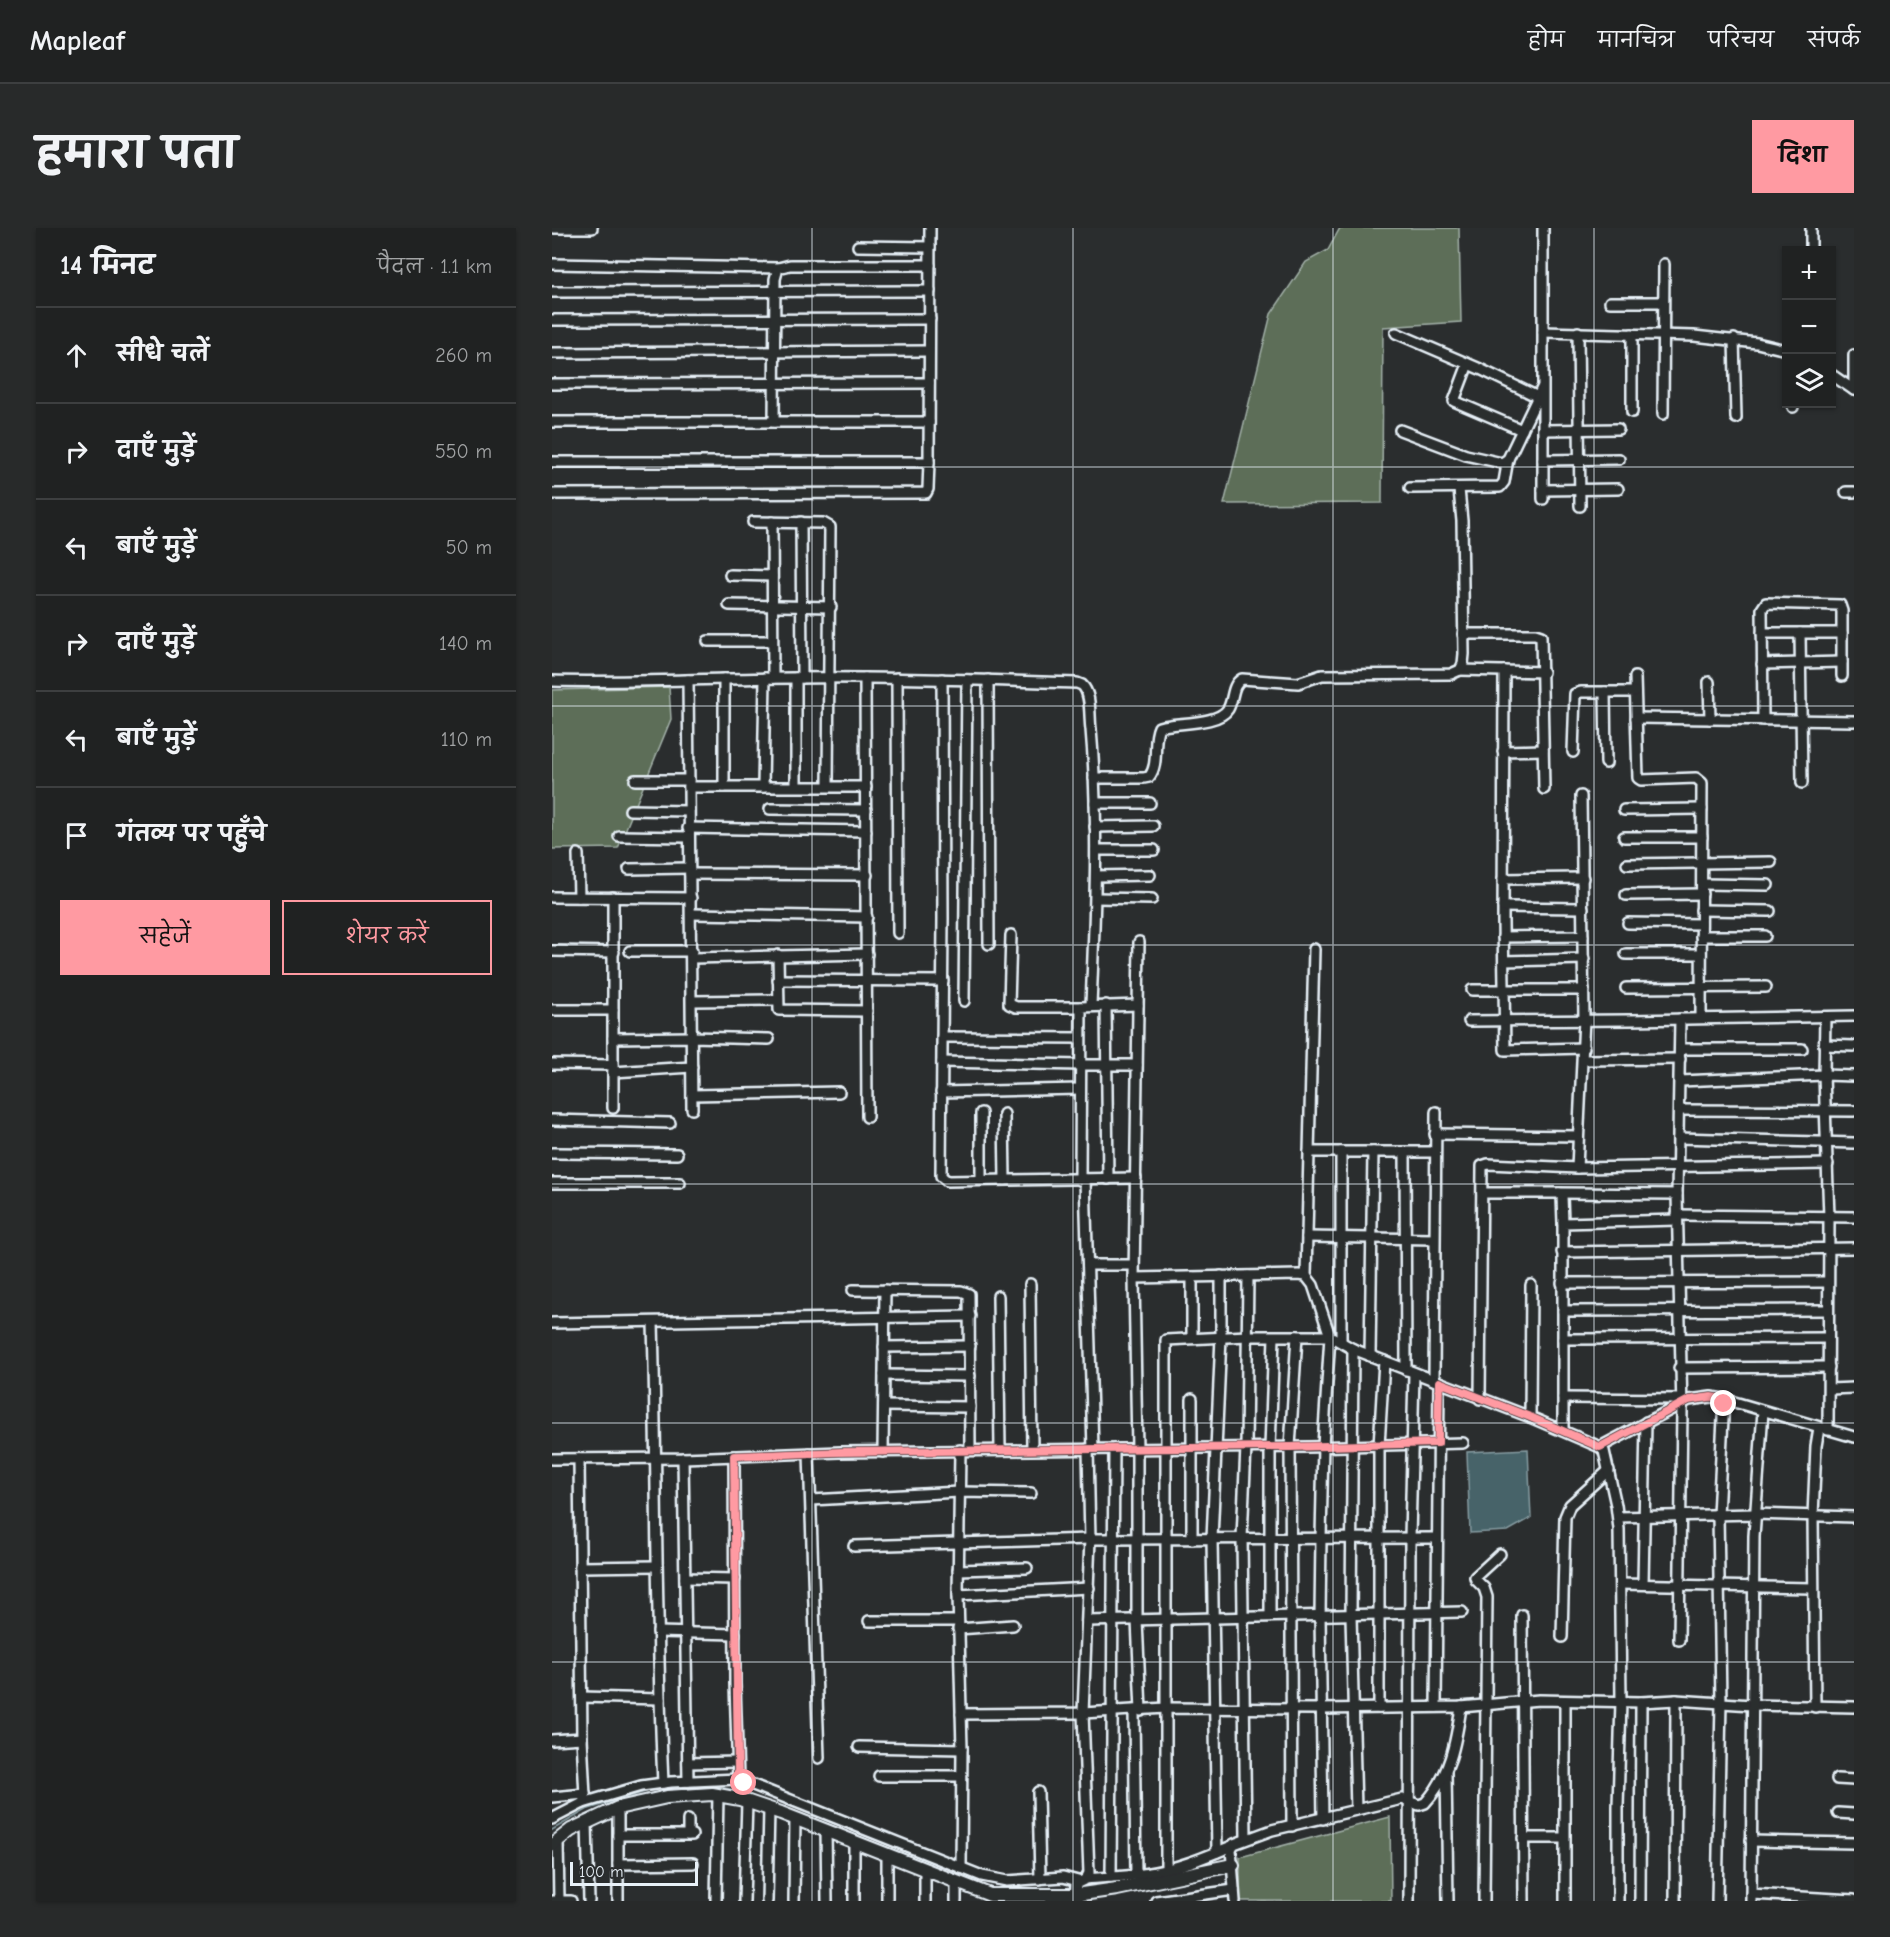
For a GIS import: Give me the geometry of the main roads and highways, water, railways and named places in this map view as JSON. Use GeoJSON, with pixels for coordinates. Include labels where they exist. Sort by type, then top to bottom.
{"type":"FeatureCollection","features":[{"type":"Feature","properties":{"kind":"water"},"geometry":{"type":"Polygon","coordinates":[[[1528,1449],[1531,1518],[1508,1531],[1470,1533],[1467,1452],[1528,1449]]]}},
{"type":"Feature","properties":{"kind":"waterway"},"geometry":{"type":"LineString","coordinates":[[687,1786],[714,1786],[738,1791]]}},
{"type":"Feature","properties":{"kind":"waterway"},"geometry":{"type":"LineString","coordinates":[[552,1830],[588,1809],[654,1789]]}}]}
